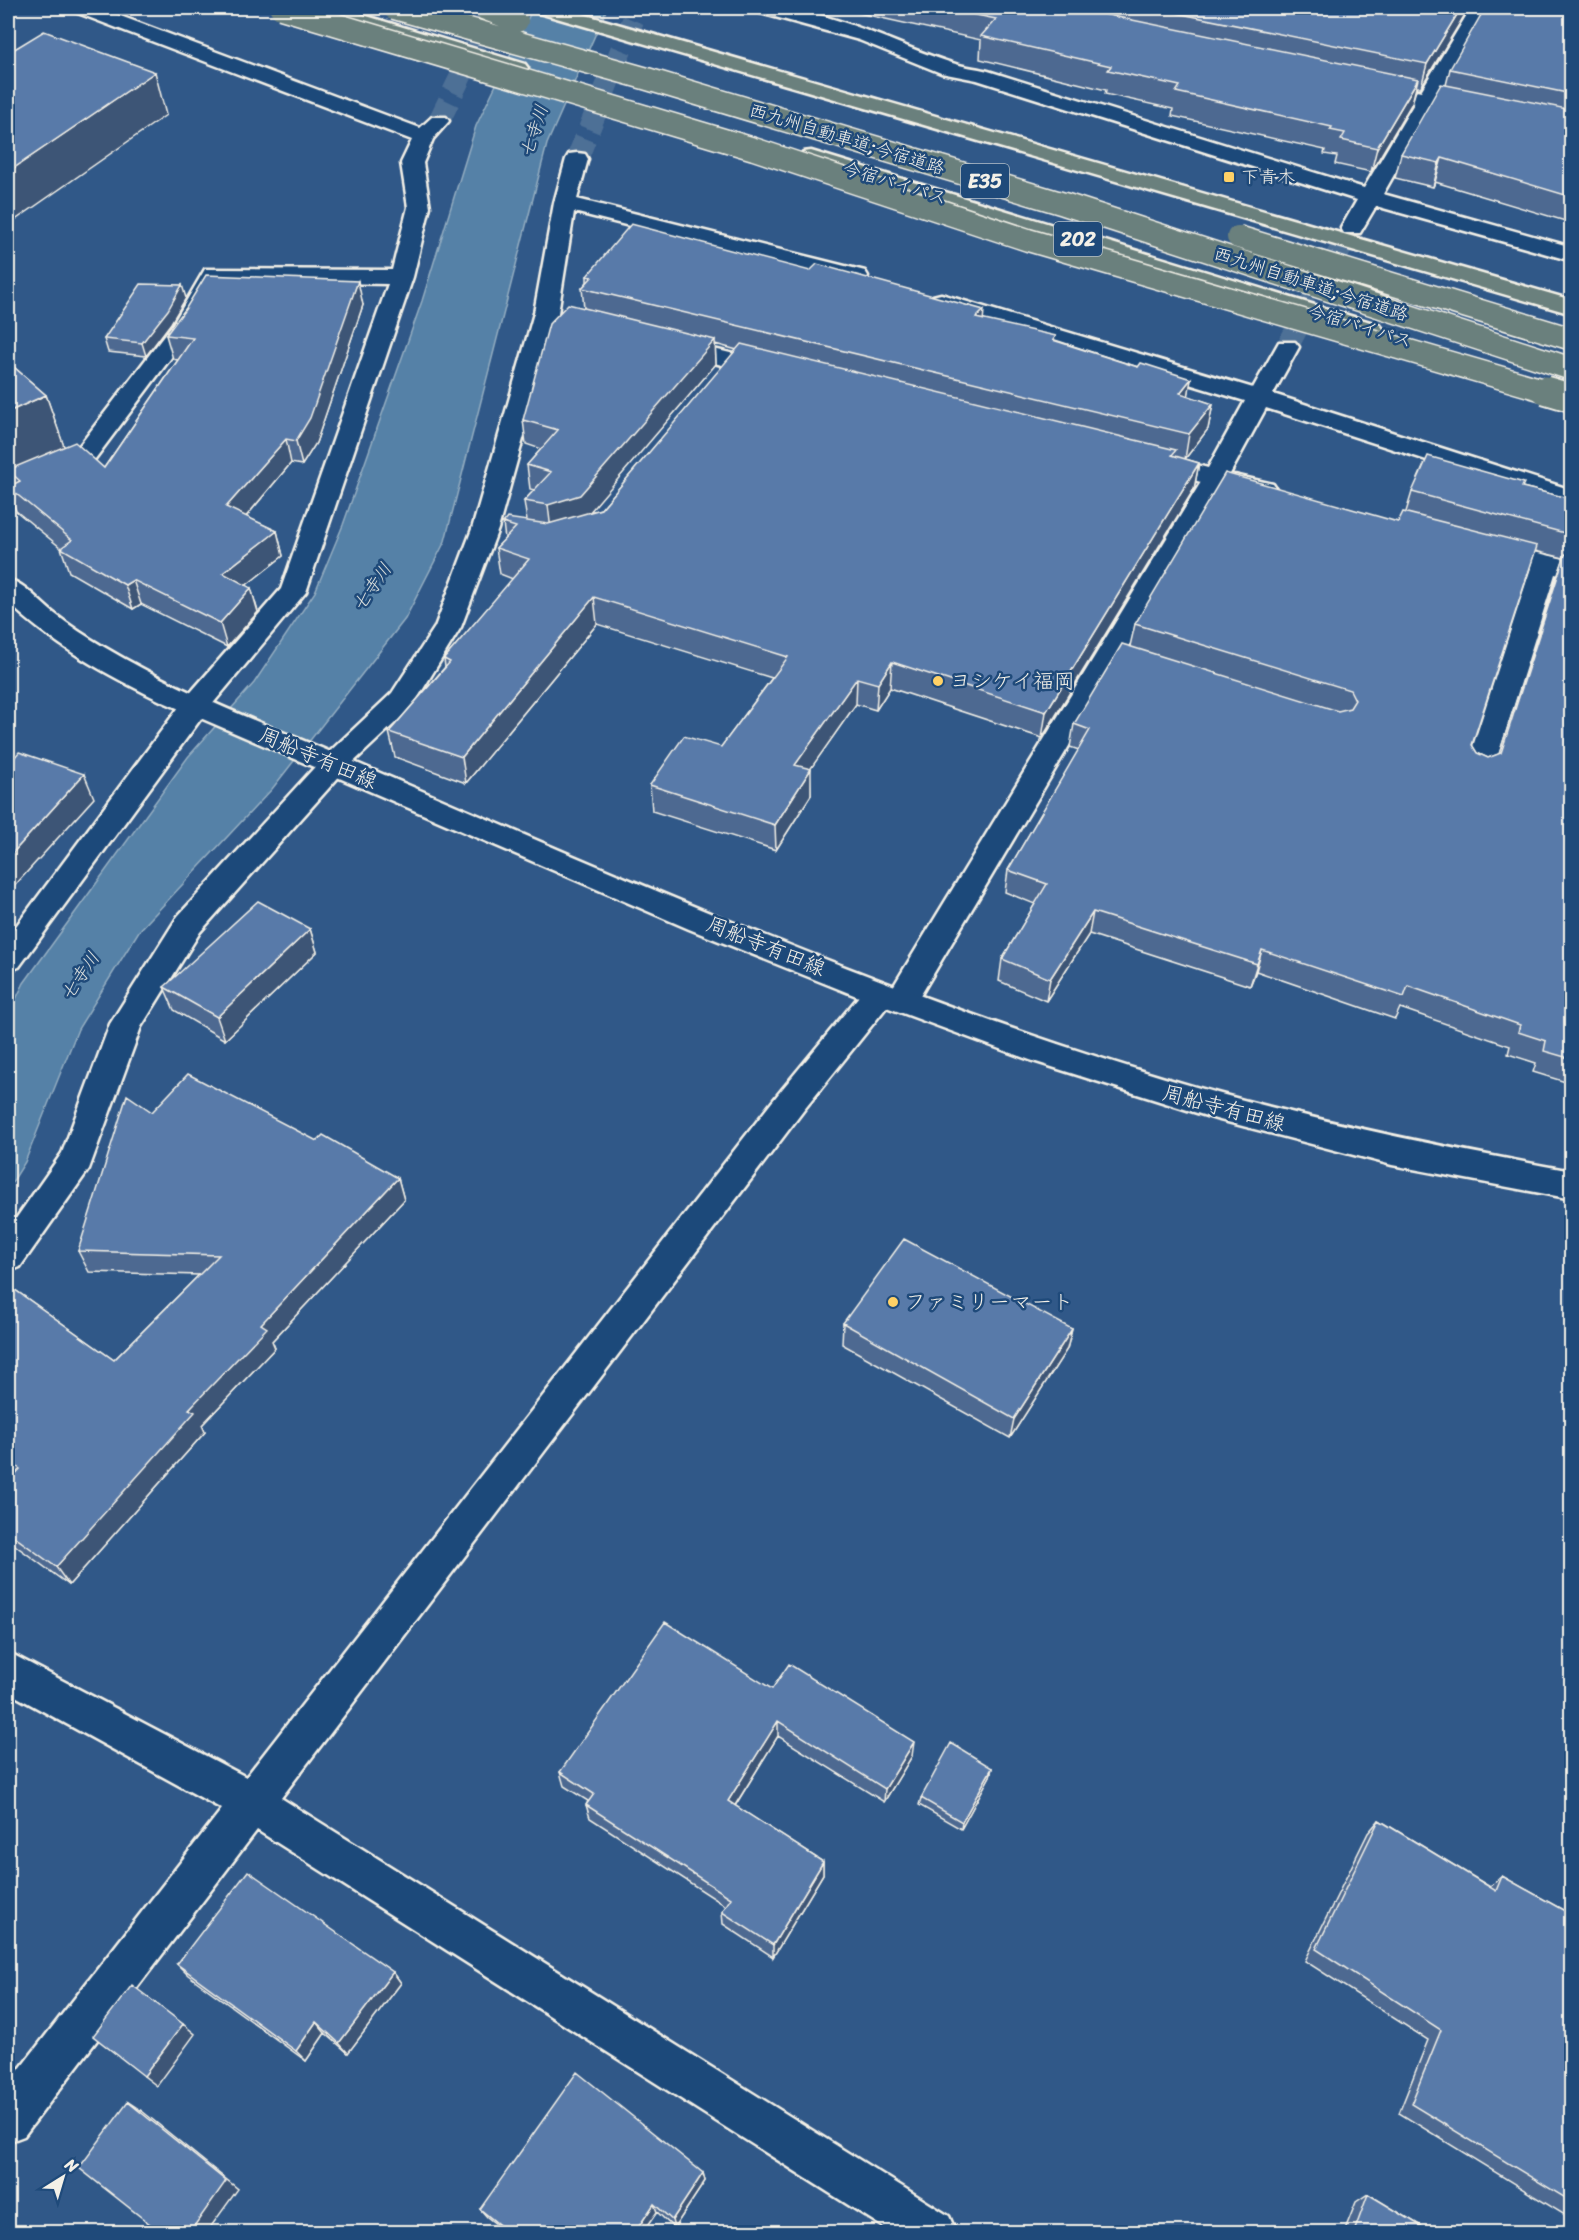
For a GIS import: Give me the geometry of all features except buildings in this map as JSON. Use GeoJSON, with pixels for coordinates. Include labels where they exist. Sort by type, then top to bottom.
{"type":"FeatureCollection","features":[{"type":"Feature","properties":{"kind":"highway"},"geometry":{"type":"LineString","coordinates":[[280,8],[754,149],[1028,240],[1572,399]]}},
{"type":"Feature","properties":{"kind":"highway","name":"今宿バイパス"},"geometry":{"type":"LineString","coordinates":[[321,8],[1430,347],[1572,394]]}},
{"type":"Feature","properties":{"kind":"highway","name":"西九州自動車道;今宿道路"},"geometry":{"type":"LineString","coordinates":[[394,8],[644,78],[1064,204],[1572,369]]}},
{"type":"Feature","properties":{"kind":"highway","name":"西九州自動車道;今宿道路"},"geometry":{"type":"LineString","coordinates":[[469,8],[1166,215]]}},
{"type":"Feature","properties":{"kind":"highway"},"geometry":{"type":"LineString","coordinates":[[483,8],[517,21]]}},
{"type":"Feature","properties":{"kind":"highway"},"geometry":{"type":"LineString","coordinates":[[543,8],[1572,307]]}},
{"type":"Feature","properties":{"kind":"highway","name":"西九州自動車道;今宿道路"},"geometry":{"type":"LineString","coordinates":[[1222,232],[1572,339]]}},
{"type":"Feature","properties":{"kind":"street"},"geometry":{"type":"LineString","coordinates":[[82,8],[424,137]]}},
{"type":"Feature","properties":{"kind":"street"},"geometry":{"type":"LineString","coordinates":[[764,8],[866,36],[948,69],[981,75],[1369,197],[1572,254]]}},
{"type":"Feature","properties":{"kind":"street"},"geometry":{"type":"LineString","coordinates":[[1352,228],[1480,8]]}},
{"type":"Feature","properties":{"kind":"street"},"geometry":{"type":"LineString","coordinates":[[1358,84],[1494,112]]}},
{"type":"Feature","properties":{"kind":"street"},"geometry":{"type":"LineString","coordinates":[[8,959],[195,706],[293,592],[402,277],[419,207],[412,163],[424,137],[439,120]]}},
{"type":"Feature","properties":{"kind":"street"},"geometry":{"type":"LineString","coordinates":[[8,1257],[77,1159],[126,1024],[189,924],[334,764],[402,699],[448,627],[496,530],[557,316],[565,203],[576,159]]}},
{"type":"Feature","properties":{"kind":"street"},"geometry":{"type":"LineString","coordinates":[[565,203],[879,282]]}},
{"type":"Feature","properties":{"kind":"street"},"geometry":{"type":"LineString","coordinates":[[8,488],[86,454],[183,326],[213,274],[402,277]]}},
{"type":"Feature","properties":{"kind":"street"},"geometry":{"type":"LineString","coordinates":[[924,296],[1260,398],[1572,500]]}},
{"type":"Feature","properties":{"kind":"street"},"geometry":{"type":"LineString","coordinates":[[645,339],[726,370],[791,375]]}},
{"type":"Feature","properties":{"kind":"street"},"geometry":{"type":"LineString","coordinates":[[8,2120],[791,1102],[891,996],[1122,656],[1287,347]]}},
{"type":"Feature","properties":{"kind":"street"},"geometry":{"type":"LineString","coordinates":[[1136,458],[1285,495]]}},
{"type":"Feature","properties":{"kind":"street"},"geometry":{"type":"LineString","coordinates":[[1466,543],[1572,570]]}},
{"type":"Feature","properties":{"kind":"street"},"geometry":{"type":"LineString","coordinates":[[1480,768],[1545,564]]}},
{"type":"Feature","properties":{"kind":"street","name":"周船寺有田線"},"geometry":{"type":"LineString","coordinates":[[8,588],[30,611],[134,678],[603,881],[891,996],[1144,1086],[1333,1137],[1572,1185]]}},
{"type":"Feature","properties":{"kind":"street"},"geometry":{"type":"LineString","coordinates":[[8,1671],[252,1803],[933,2232]]}},
{"type":"Feature","properties":{"kind":"water","name":"七寺川"},"geometry":{"type":"Polygon","coordinates":[[[533,8],[607,8],[547,144],[445,541],[405,619],[272,789],[139,931],[78,1029],[25,1162],[8,1189],[8,1015],[24,983],[188,757],[254,683],[315,592],[343,525],[422,301],[476,126],[533,8]]]}},
{"type":"Feature","properties":{"kind":"tunnel"},"geometry":{"type":"LineString","coordinates":[[439,121],[494,8]]}},
{"type":"Feature","properties":{"kind":"tunnel"},"geometry":{"type":"LineString","coordinates":[[577,159],[638,8]]}},
{"type":"Feature","properties":{"kind":"tunnel"},"geometry":{"type":"LineString","coordinates":[[1287,347],[1352,228]]}},
{"type":"Feature","properties":{"kind":"place","name":"下青木"},"geometry":{"type":"Point","coordinates":[1229,177]}},
{"type":"Feature","properties":{"kind":"place","name":"ヨシケイ福岡"},"geometry":{"type":"Point","coordinates":[938,681]}},
{"type":"Feature","properties":{"kind":"place","name":"ファミリーマート"},"geometry":{"type":"Point","coordinates":[893,1302]}}]}
